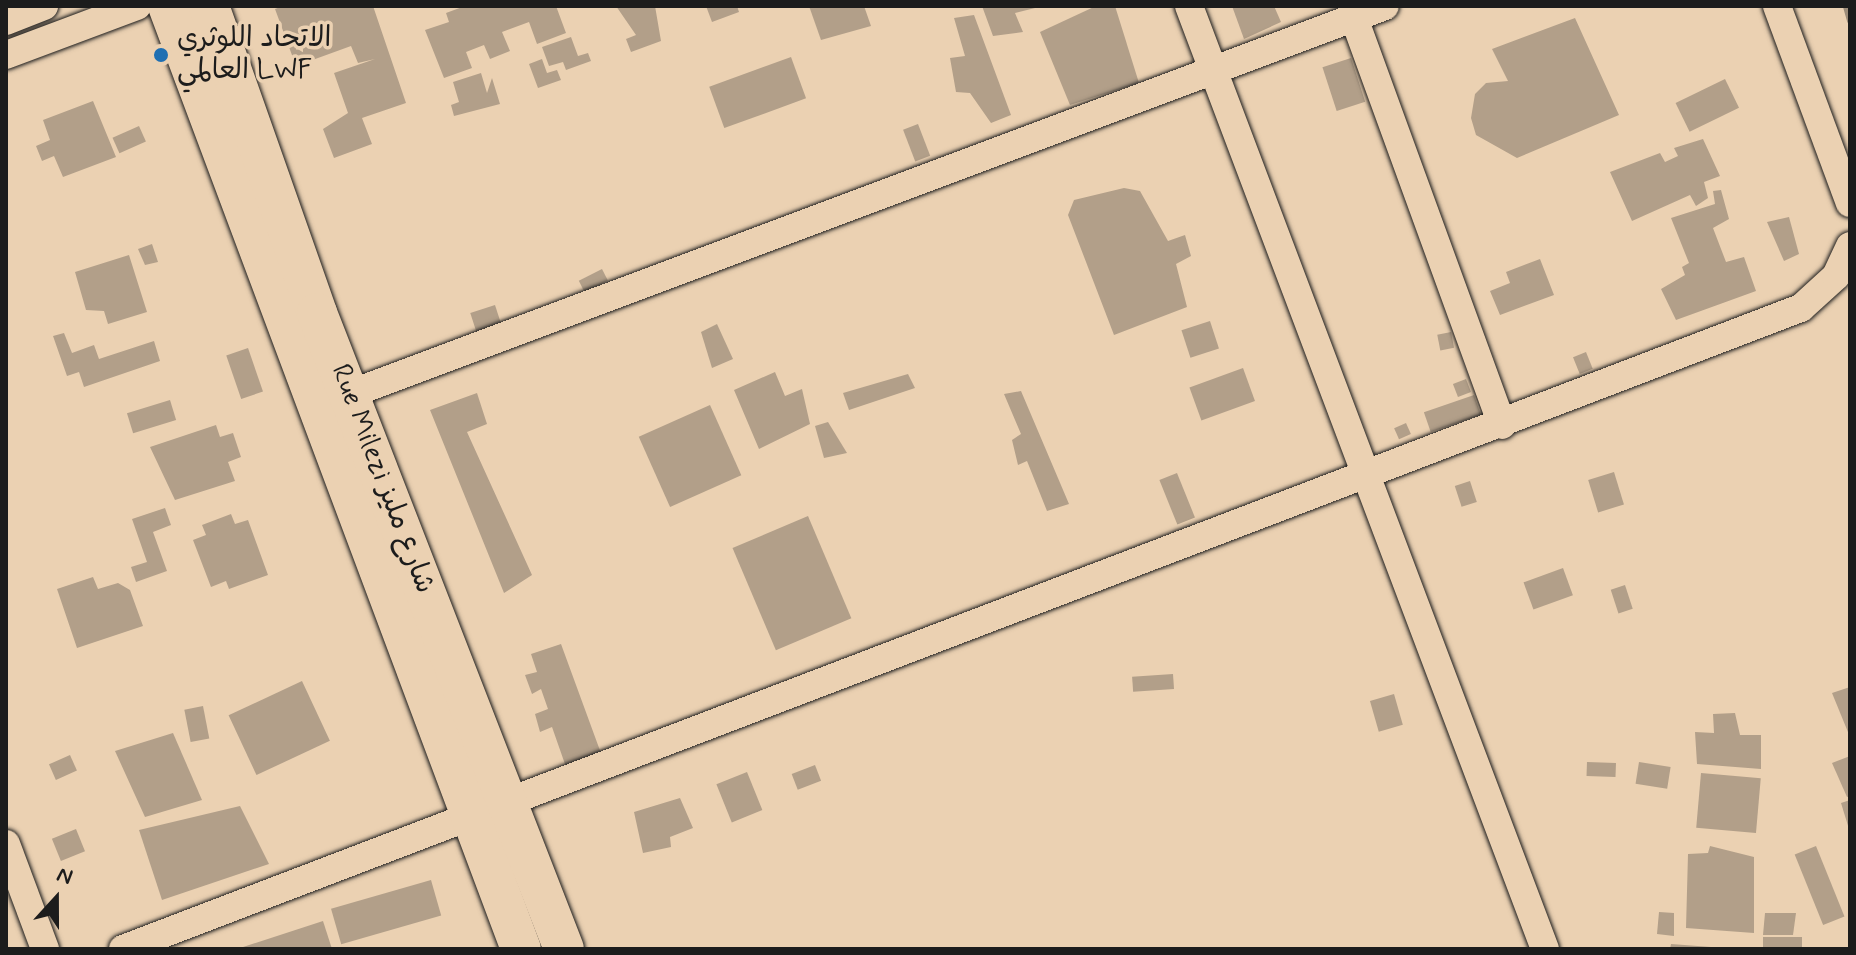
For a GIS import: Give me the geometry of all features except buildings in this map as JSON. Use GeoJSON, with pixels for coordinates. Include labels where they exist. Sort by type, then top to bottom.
{"type":"FeatureCollection","features":[{"type":"Feature","properties":{"kind":"street"},"geometry":{"type":"LineString","coordinates":[[6,21],[44,6]]}},
{"type":"Feature","properties":{"kind":"street"},"geometry":{"type":"LineString","coordinates":[[6,55],[137,6]]}},
{"type":"Feature","properties":{"kind":"street","name":"Rue Milezi شارع مليز"},"geometry":{"type":"LineString","coordinates":[[168,6],[521,949]]}},
{"type":"Feature","properties":{"kind":"street","name":"Rue Milezi شارع مليز"},"geometry":{"type":"LineString","coordinates":[[209,6],[350,394],[564,949]]}},
{"type":"Feature","properties":{"kind":"street"},"geometry":{"type":"LineString","coordinates":[[1189,6],[1364,479],[1545,949]]}},
{"type":"Feature","properties":{"kind":"street"},"geometry":{"type":"LineString","coordinates":[[350,394],[1213,67],[1385,6]]}},
{"type":"Feature","properties":{"kind":"street"},"geometry":{"type":"LineString","coordinates":[[1777,6],[1850,203]]}},
{"type":"Feature","properties":{"kind":"street"},"geometry":{"type":"LineString","coordinates":[[1354,18],[1502,425]]}},
{"type":"Feature","properties":{"kind":"street"},"geometry":{"type":"LineString","coordinates":[[123,949],[505,800],[1364,479],[1801,308],[1836,276],[1850,246]]}},
{"type":"Feature","properties":{"kind":"street"},"geometry":{"type":"LineString","coordinates":[[6,844],[45,949]]}},
{"type":"Feature","properties":{"kind":"waterway"},"geometry":{"type":"LineString","coordinates":[[1846,6],[1850,20]]}},
{"type":"Feature","properties":{"kind":"place","name":"الاتحاد اللوثري العالمي LWF"},"geometry":{"type":"Point","coordinates":[161,55]}}]}
